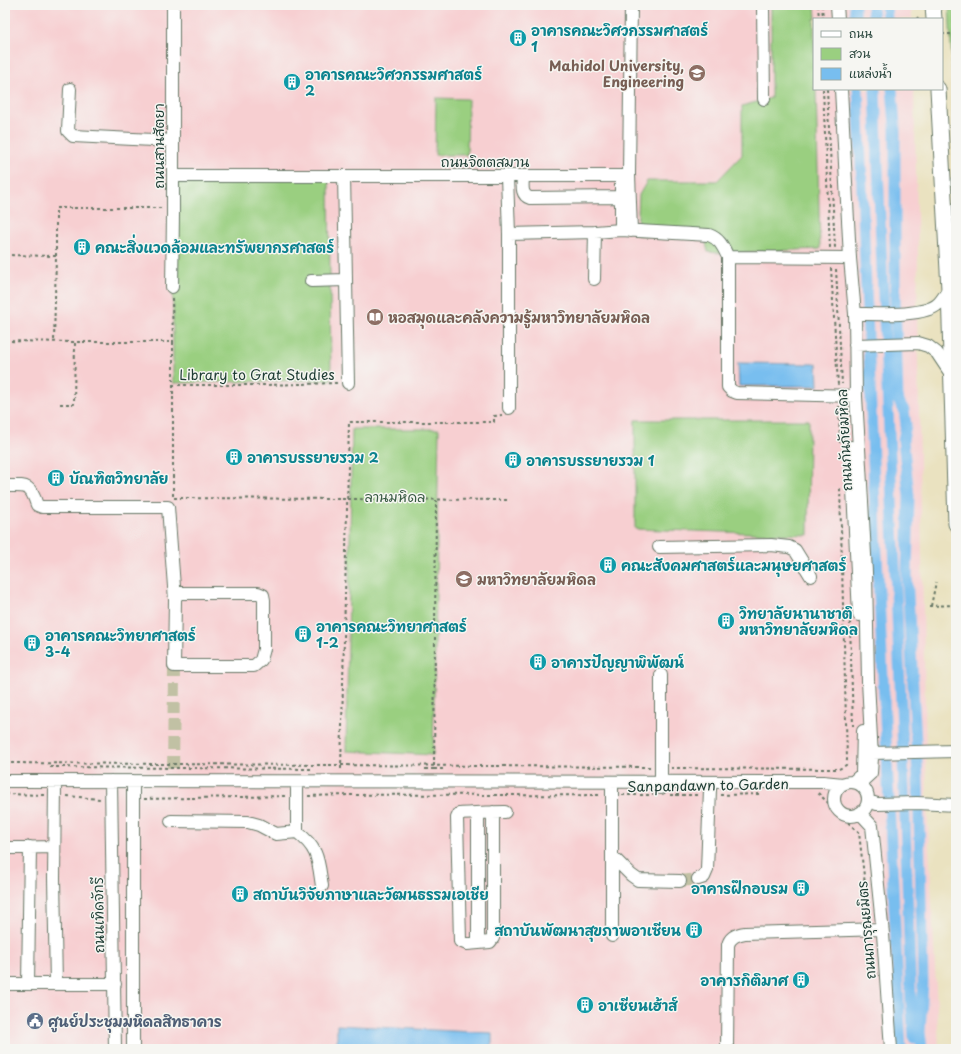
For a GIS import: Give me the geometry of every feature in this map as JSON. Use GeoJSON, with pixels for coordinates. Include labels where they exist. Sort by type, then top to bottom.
{"type":"FeatureCollection","features":[{"type":"Feature","properties":{"kind":"main road"},"geometry":{"type":"LineString","coordinates":[[933,5],[934,18]]}},
{"type":"Feature","properties":{"kind":"main road"},"geometry":{"type":"LineString","coordinates":[[938,90],[949,288],[956,524]]}},
{"type":"Feature","properties":{"kind":"lane","name":"ถนนสานสัตยา"},"geometry":{"type":"LineString","coordinates":[[172,287],[173,5]]}},
{"type":"Feature","properties":{"kind":"lane"},"geometry":{"type":"LineString","coordinates":[[626,231],[625,175],[631,5]]}},
{"type":"Feature","properties":{"kind":"lane"},"geometry":{"type":"LineString","coordinates":[[763,5],[764,99]]}},
{"type":"Feature","properties":{"kind":"lane"},"geometry":{"type":"LineString","coordinates":[[832,5],[832,18]]}},
{"type":"Feature","properties":{"kind":"lane"},"geometry":{"type":"LineString","coordinates":[[837,5],[838,18]]}},
{"type":"Feature","properties":{"kind":"lane"},"geometry":{"type":"LineString","coordinates":[[70,88],[68,131],[73,136],[173,141]]}},
{"type":"Feature","properties":{"kind":"lane","name":"ถนนกันภัยมหิดล"},"geometry":{"type":"LineString","coordinates":[[835,90],[840,258],[848,334],[847,396],[864,727],[862,774],[848,786]]}},
{"type":"Feature","properties":{"kind":"lane","name":"ถนนกันภัยมหิดล"},"geometry":{"type":"LineString","coordinates":[[841,90],[840,258],[860,314],[860,345],[847,396],[866,572],[868,681],[877,752],[871,773],[848,786]]}},
{"type":"Feature","properties":{"kind":"lane"},"geometry":{"type":"LineString","coordinates":[[625,175],[621,198],[626,231]]}},
{"type":"Feature","properties":{"kind":"lane","name":"ถนนจิตตสมาน"},"geometry":{"type":"LineString","coordinates":[[173,176],[625,175]]}},
{"type":"Feature","properties":{"kind":"lane"},"geometry":{"type":"LineString","coordinates":[[344,176],[348,383]]}},
{"type":"Feature","properties":{"kind":"lane"},"geometry":{"type":"LineString","coordinates":[[507,176],[509,234],[507,412]]}},
{"type":"Feature","properties":{"kind":"lane"},"geometry":{"type":"LineString","coordinates":[[523,176],[523,193],[526,197],[530,198],[621,198]]}},
{"type":"Feature","properties":{"kind":"lane"},"geometry":{"type":"LineString","coordinates":[[509,234],[626,231],[709,235],[716,238],[722,245],[728,257],[728,387],[732,392],[737,394],[847,396]]}},
{"type":"Feature","properties":{"kind":"lane"},"geometry":{"type":"LineString","coordinates":[[594,232],[594,279]]}},
{"type":"Feature","properties":{"kind":"lane"},"geometry":{"type":"LineString","coordinates":[[728,257],[840,258]]}},
{"type":"Feature","properties":{"kind":"lane"},"geometry":{"type":"LineString","coordinates":[[311,281],[346,280]]}},
{"type":"Feature","properties":{"kind":"lane"},"geometry":{"type":"LineString","coordinates":[[860,314],[907,313],[929,309],[938,304],[949,288]]}},
{"type":"Feature","properties":{"kind":"lane"},"geometry":{"type":"LineString","coordinates":[[860,345],[918,343],[928,346],[937,353],[951,374]]}},
{"type":"Feature","properties":{"kind":"lane"},"geometry":{"type":"LineString","coordinates":[[5,486],[25,486],[32,491],[37,505],[42,508],[168,506],[175,600],[174,666],[254,666],[261,660],[264,649],[263,595],[258,593],[180,593],[176,596],[175,600]]}},
{"type":"Feature","properties":{"kind":"lane"},"geometry":{"type":"LineString","coordinates":[[659,547],[771,545],[789,547],[795,550],[811,576]]}},
{"type":"Feature","properties":{"kind":"lane"},"geometry":{"type":"LineString","coordinates":[[661,675],[661,783]]}},
{"type":"Feature","properties":{"kind":"lane"},"geometry":{"type":"LineString","coordinates":[[877,752],[956,751]]}},
{"type":"Feature","properties":{"kind":"lane"},"geometry":{"type":"LineString","coordinates":[[5,781],[111,783],[823,782],[848,786],[867,793],[868,801],[865,809],[860,813],[850,816],[840,812],[835,802],[848,786]]}},
{"type":"Feature","properties":{"kind":"lane"},"geometry":{"type":"LineString","coordinates":[[5,785],[55,786],[111,783]]}},
{"type":"Feature","properties":{"kind":"lane","name":"ถนนเทิดจักรี"},"geometry":{"type":"LineString","coordinates":[[111,783],[115,1049]]}},
{"type":"Feature","properties":{"kind":"lane"},"geometry":{"type":"LineString","coordinates":[[133,783],[297,793],[612,792],[661,783],[710,792],[848,786]]}},
{"type":"Feature","properties":{"kind":"lane"},"geometry":{"type":"LineString","coordinates":[[133,783],[134,1049]]}},
{"type":"Feature","properties":{"kind":"lane"},"geometry":{"type":"LineString","coordinates":[[55,786],[54,847],[56,984]]}},
{"type":"Feature","properties":{"kind":"lane"},"geometry":{"type":"LineString","coordinates":[[612,792],[612,936]]}},
{"type":"Feature","properties":{"kind":"lane"},"geometry":{"type":"LineString","coordinates":[[698,879],[704,877],[707,870],[710,792]]}},
{"type":"Feature","properties":{"kind":"lane"},"geometry":{"type":"LineString","coordinates":[[297,793],[297,832]]}},
{"type":"Feature","properties":{"kind":"lane"},"geometry":{"type":"LineString","coordinates":[[868,801],[877,804],[917,803],[956,805]]}},
{"type":"Feature","properties":{"kind":"lane"},"geometry":{"type":"LineString","coordinates":[[499,812],[492,938],[490,942],[468,944],[460,941],[457,818],[459,814],[478,813],[499,812]]}},
{"type":"Feature","properties":{"kind":"lane"},"geometry":{"type":"LineString","coordinates":[[478,813],[478,943]]}},
{"type":"Feature","properties":{"kind":"lane","name":"ถนนการุณยมิตร"},"geometry":{"type":"LineString","coordinates":[[860,813],[872,826],[892,1049]]}},
{"type":"Feature","properties":{"kind":"lane"},"geometry":{"type":"LineString","coordinates":[[171,821],[248,822],[259,825],[276,834],[297,832],[307,840],[318,856],[322,886]]}},
{"type":"Feature","properties":{"kind":"lane"},"geometry":{"type":"LineString","coordinates":[[28,984],[30,847]]}},
{"type":"Feature","properties":{"kind":"lane"},"geometry":{"type":"LineString","coordinates":[[5,848],[54,847]]}},
{"type":"Feature","properties":{"kind":"lane"},"geometry":{"type":"LineString","coordinates":[[612,858],[638,880],[680,881]]}},
{"type":"Feature","properties":{"kind":"lane"},"geometry":{"type":"LineString","coordinates":[[727,1049],[728,945],[732,937],[745,933],[882,929]]}},
{"type":"Feature","properties":{"kind":"lane"},"geometry":{"type":"LineString","coordinates":[[5,984],[115,984]]}},
{"type":"Feature","properties":{"kind":"path"},"geometry":{"type":"LineString","coordinates":[[818,5],[819,18]]}},
{"type":"Feature","properties":{"kind":"path"},"geometry":{"type":"LineString","coordinates":[[822,5],[823,18]]}},
{"type":"Feature","properties":{"kind":"path"},"geometry":{"type":"LineString","coordinates":[[943,34],[956,34]]}},
{"type":"Feature","properties":{"kind":"path"},"geometry":{"type":"LineString","coordinates":[[822,90],[840,258],[847,396],[840,450]]}},
{"type":"Feature","properties":{"kind":"path"},"geometry":{"type":"LineString","coordinates":[[827,90],[840,258],[847,396],[844,447]]}},
{"type":"Feature","properties":{"kind":"path"},"geometry":{"type":"LineString","coordinates":[[54,342],[56,208],[173,208]]}},
{"type":"Feature","properties":{"kind":"path"},"geometry":{"type":"LineString","coordinates":[[5,255],[56,256]]}},
{"type":"Feature","properties":{"kind":"path","name":"Library to Grat Studies"},"geometry":{"type":"LineString","coordinates":[[172,287],[173,385],[348,383]]}},
{"type":"Feature","properties":{"kind":"path"},"geometry":{"type":"LineString","coordinates":[[5,341],[173,342]]}},
{"type":"Feature","properties":{"kind":"path"},"geometry":{"type":"LineString","coordinates":[[60,404],[74,404],[75,342]]}},
{"type":"Feature","properties":{"kind":"path"},"geometry":{"type":"LineString","coordinates":[[173,385],[173,498],[510,500]]}},
{"type":"Feature","properties":{"kind":"path"},"geometry":{"type":"LineString","coordinates":[[334,769],[342,769],[349,422],[494,422],[494,416],[507,412]]}},
{"type":"Feature","properties":{"kind":"path"},"geometry":{"type":"LineString","coordinates":[[661,783],[839,769],[846,765],[848,760],[840,488]]}},
{"type":"Feature","properties":{"kind":"path"},"geometry":{"type":"LineString","coordinates":[[434,767],[436,500]]}},
{"type":"Feature","properties":{"kind":"path"},"geometry":{"type":"LineString","coordinates":[[936,582],[930,606],[956,605]]}},
{"type":"Feature","properties":{"kind":"path"},"geometry":{"type":"LineString","coordinates":[[850,619],[853,728]]}},
{"type":"Feature","properties":{"kind":"path"},"geometry":{"type":"LineString","coordinates":[[5,763],[342,765],[567,770]]}},
{"type":"Feature","properties":{"kind":"path"},"geometry":{"type":"LineString","coordinates":[[434,767],[661,783],[820,772]]}},
{"type":"Feature","properties":{"kind":"path"},"geometry":{"type":"LineString","coordinates":[[50,768],[319,769]]}},
{"type":"Feature","properties":{"kind":"path","name":"Sanpandawn to Garden"},"geometry":{"type":"LineString","coordinates":[[140,799],[297,793],[505,796],[612,792],[661,783],[710,792],[762,794]]}},
{"type":"Feature","properties":{"kind":"path"},"geometry":{"type":"LineString","coordinates":[[818,793],[859,834],[870,929]]}},
{"type":"Feature","properties":{"kind":"shaded area","name":"มหาวิทยาลัยมหิดล"},"geometry":{"type":"Polygon","coordinates":[[[5,5],[911,5],[912,18],[813,18],[813,90],[914,90],[927,803],[939,1049],[5,1049],[5,5]]]}},
{"type":"Feature","properties":{"kind":"green space"},"geometry":{"type":"Polygon","coordinates":[[[771,5],[815,5],[816,18],[813,18],[813,90],[816,90],[820,249],[719,253],[708,252],[704,235],[637,235],[639,195],[647,181],[717,181],[742,155],[742,106],[771,98],[771,5]]]}},
{"type":"Feature","properties":{"kind":"green space"},"geometry":{"type":"Polygon","coordinates":[[[949,5],[956,5],[955,129],[949,5]]]}},
{"type":"Feature","properties":{"kind":"green space"},"geometry":{"type":"Polygon","coordinates":[[[436,98],[468,99],[467,155],[435,155],[436,98]]]}},
{"type":"Feature","properties":{"kind":"green space"},"geometry":{"type":"Polygon","coordinates":[[[173,176],[329,176],[331,380],[173,383],[173,176]]]}},
{"type":"Feature","properties":{"kind":"green space"},"geometry":{"type":"Polygon","coordinates":[[[635,420],[809,420],[808,535],[635,529],[635,420]]]}},
{"type":"Feature","properties":{"kind":"green space","name":"ลานมหิดล"},"geometry":{"type":"Polygon","coordinates":[[[352,429],[439,429],[433,755],[346,751],[352,429]]]}},
{"type":"Feature","properties":{"kind":"water"},"geometry":{"type":"Polygon","coordinates":[[[738,363],[817,364],[818,386],[739,386],[738,363]]]}},
{"type":"Feature","properties":{"kind":"water"},"geometry":{"type":"Polygon","coordinates":[[[337,1025],[492,1033],[492,1049],[337,1049],[337,1025]]]}},
{"type":"Feature","properties":{"kind":"waterway"},"geometry":{"type":"LineString","coordinates":[[855,5],[855,18]]}},
{"type":"Feature","properties":{"kind":"waterway"},"geometry":{"type":"LineString","coordinates":[[872,5],[873,18]]}},
{"type":"Feature","properties":{"kind":"waterway"},"geometry":{"type":"LineString","coordinates":[[886,5],[887,18]]}},
{"type":"Feature","properties":{"kind":"waterway"},"geometry":{"type":"LineString","coordinates":[[858,90],[876,533],[901,1049]]}},
{"type":"Feature","properties":{"kind":"waterway"},"geometry":{"type":"LineString","coordinates":[[875,90],[902,728],[911,1002],[914,1038]]}},
{"type":"Feature","properties":{"kind":"waterway"},"geometry":{"type":"LineString","coordinates":[[892,90],[895,124],[895,296],[898,400],[904,410],[906,425],[903,440],[909,496],[907,575],[918,780],[923,982],[920,1032],[922,1049]]}},
{"type":"Feature","properties":{"kind":"tunnel"},"geometry":{"type":"LineString","coordinates":[[173,786],[174,666]]}},
{"type":"Feature","properties":{"kind":"tunnel"},"geometry":{"type":"LineString","coordinates":[[680,881],[698,879]]}},
{"type":"Feature","properties":{"kind":"place","name":"อาคารคณะวิศวกรรมศาสตร์ 1"},"geometry":{"type":"Point","coordinates":[518,38]}},
{"type":"Feature","properties":{"kind":"place","name":"Mahidol University, Engineering"},"geometry":{"type":"Point","coordinates":[697,73]}},
{"type":"Feature","properties":{"kind":"place","name":"อาคารคณะวิศวกรรมศาสตร์ 2"},"geometry":{"type":"Point","coordinates":[292,82]}},
{"type":"Feature","properties":{"kind":"place","name":"คณะสิ่งแวดล้อมและทรัพยากรศาสตร์"},"geometry":{"type":"Point","coordinates":[82,247]}},
{"type":"Feature","properties":{"kind":"place","name":"หอสมุดและคลังความรู้มหาวิทยาลัยมหิดล"},"geometry":{"type":"Point","coordinates":[375,317]}},
{"type":"Feature","properties":{"kind":"place","name":"อาคารบรรยายรวม 2"},"geometry":{"type":"Point","coordinates":[234,457]}},
{"type":"Feature","properties":{"kind":"place","name":"อาคารบรรยายรวม 1"},"geometry":{"type":"Point","coordinates":[513,460]}},
{"type":"Feature","properties":{"kind":"place","name":"บัณฑิตวิทยาลัย"},"geometry":{"type":"Point","coordinates":[56,478]}},
{"type":"Feature","properties":{"kind":"place","name":"คณะสังคมศาสตร์และมนุษยศาสตร์"},"geometry":{"type":"Point","coordinates":[608,565]}},
{"type":"Feature","properties":{"kind":"place","name":"มหาวิทยาลัยมหิดล"},"geometry":{"type":"Point","coordinates":[464,579]}},
{"type":"Feature","properties":{"kind":"place","name":"วิทยาลัยนานาชาติ มหาวิทยาลัยมหิดล"},"geometry":{"type":"Point","coordinates":[726,621]}},
{"type":"Feature","properties":{"kind":"place","name":"อาคารคณะวิทยาศาสตร์ 1-2"},"geometry":{"type":"Point","coordinates":[303,634]}},
{"type":"Feature","properties":{"kind":"place","name":"อาคารคณะวิทยาศาสตร์ 3-4"},"geometry":{"type":"Point","coordinates":[32,643]}},
{"type":"Feature","properties":{"kind":"place","name":"อาคารปัญญาพิพัฒน์"},"geometry":{"type":"Point","coordinates":[538,662]}},
{"type":"Feature","properties":{"kind":"place","name":"อาคารฝึกอบรม"},"geometry":{"type":"Point","coordinates":[801,888]}},
{"type":"Feature","properties":{"kind":"place","name":"สถาบันวิจัยภาษาและวัฒนธรรมเอเชีย"},"geometry":{"type":"Point","coordinates":[240,894]}},
{"type":"Feature","properties":{"kind":"place","name":"สถาบันพัฒนาสุขภาพอาเซียน"},"geometry":{"type":"Point","coordinates":[694,930]}},
{"type":"Feature","properties":{"kind":"place","name":"อาคารกิติมาศ"},"geometry":{"type":"Point","coordinates":[801,980]}},
{"type":"Feature","properties":{"kind":"place","name":"อาเซียนเฮ้าส์"},"geometry":{"type":"Point","coordinates":[585,1005]}},
{"type":"Feature","properties":{"kind":"place","name":"ศูนย์ประชุมมหิดลสิทธาคาร"},"geometry":{"type":"Point","coordinates":[35,1021]}}]}
